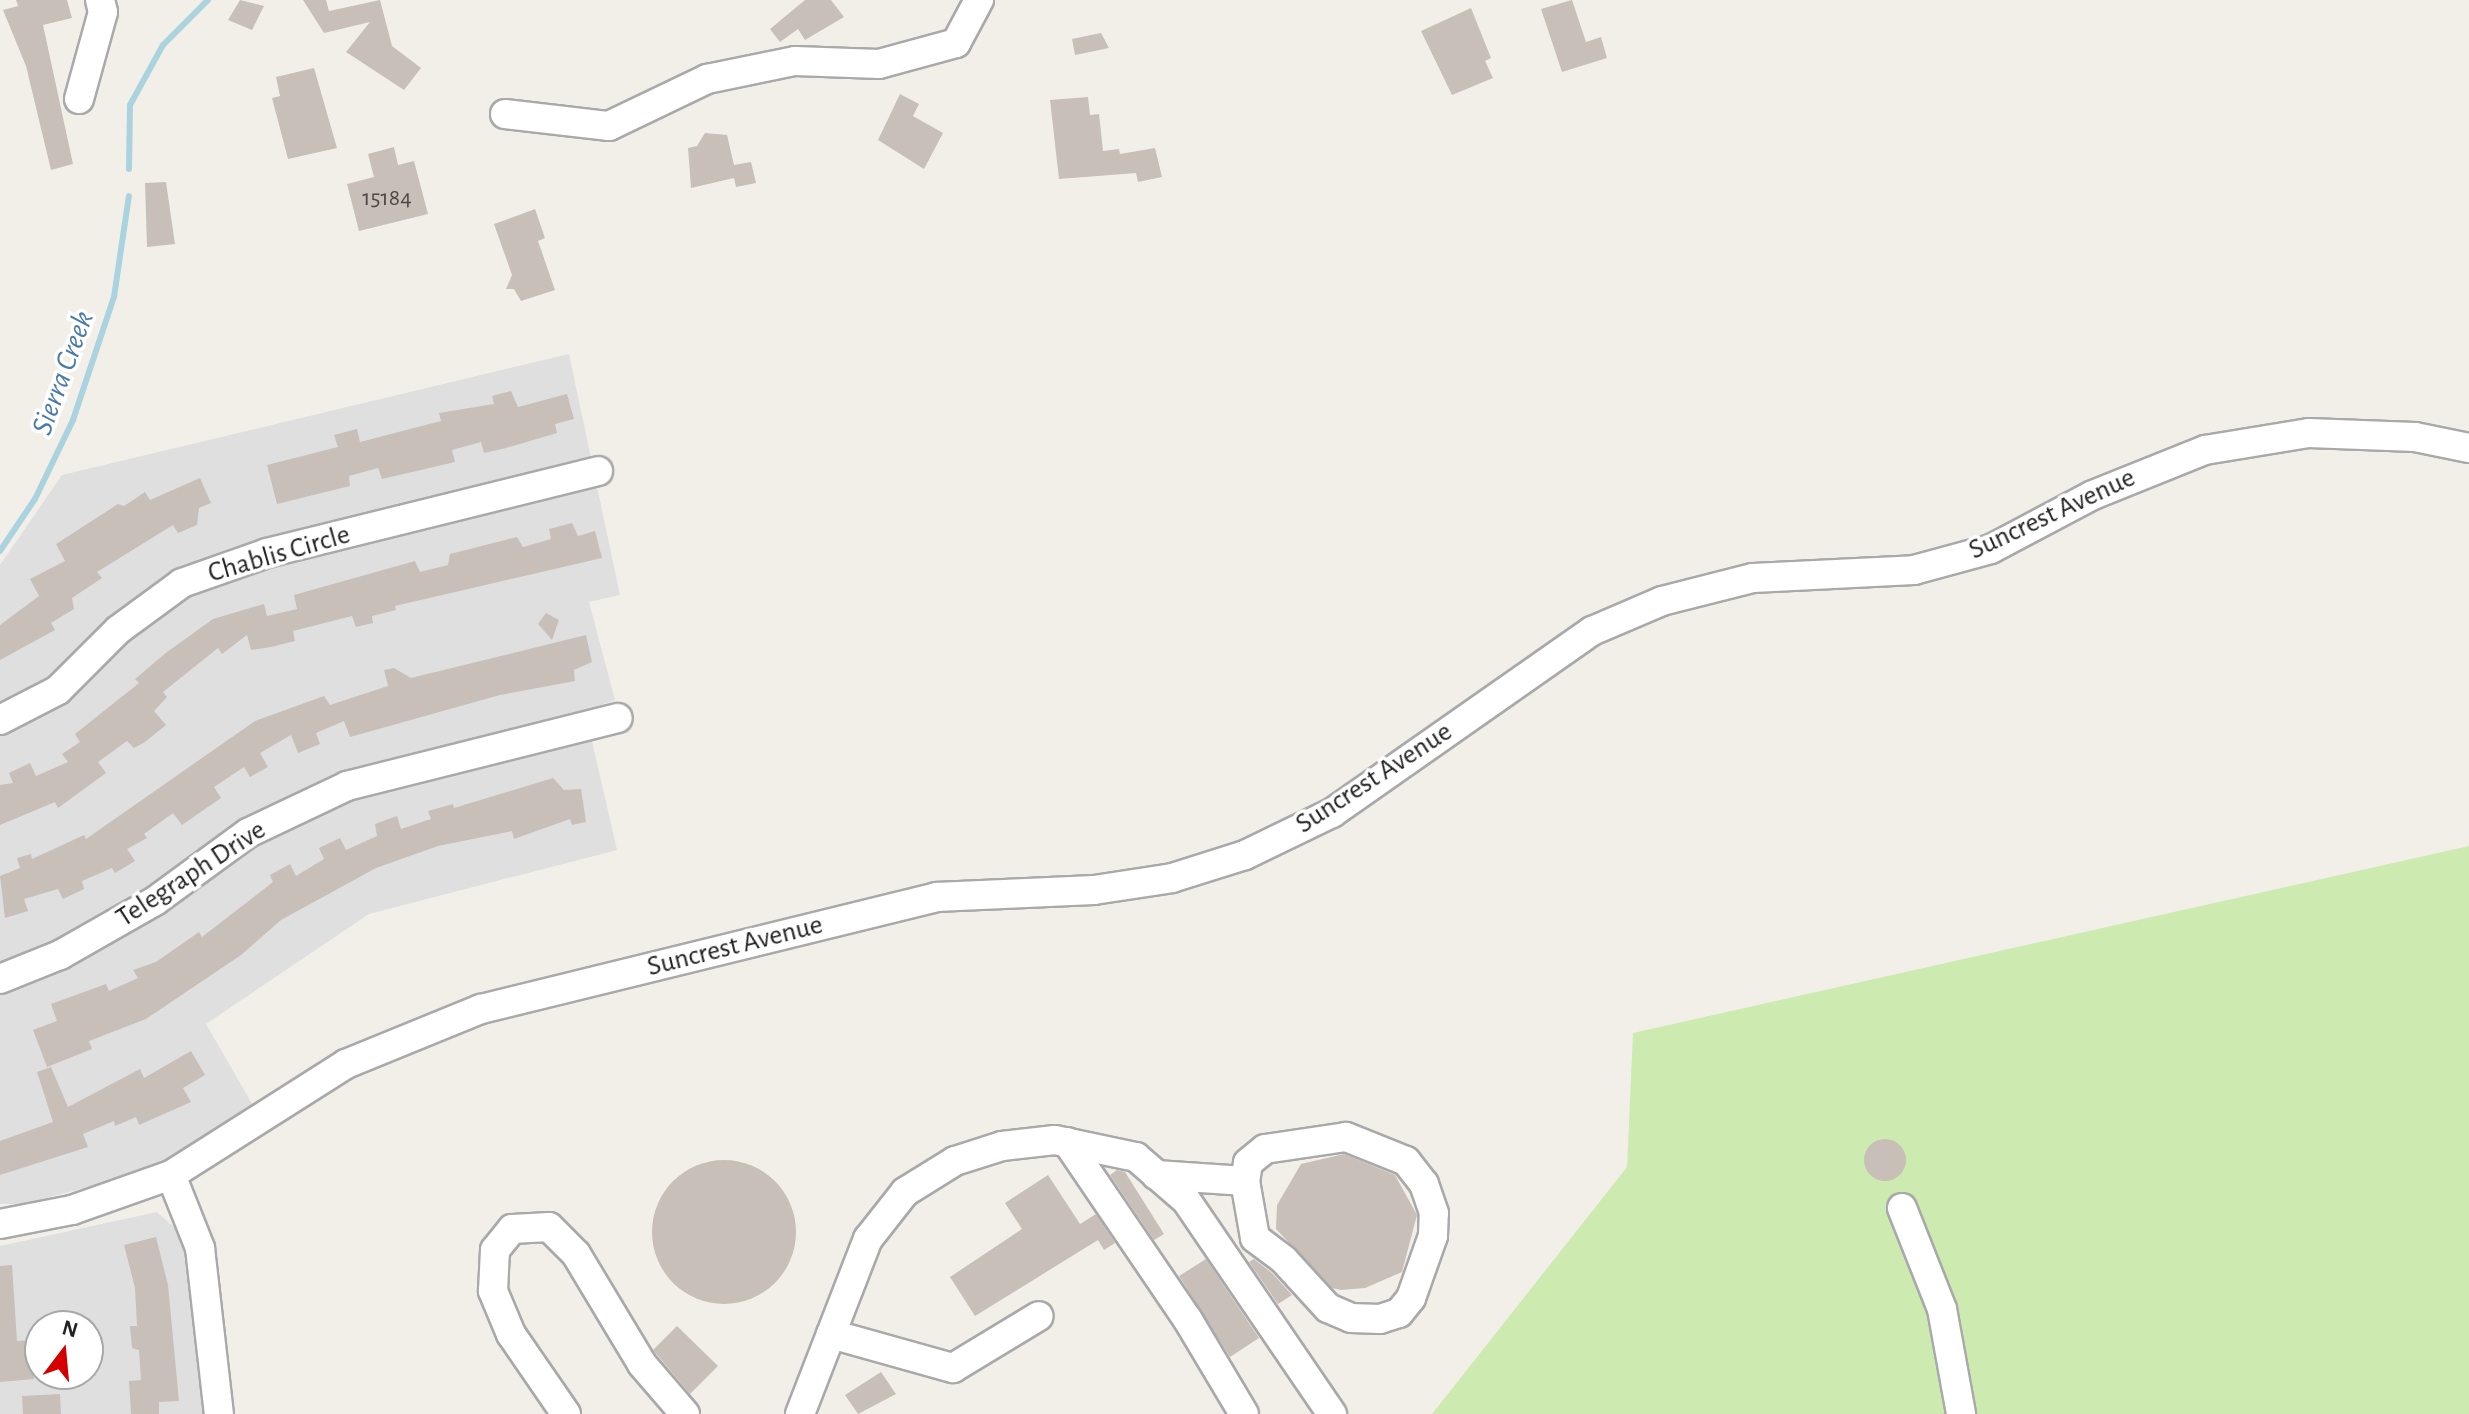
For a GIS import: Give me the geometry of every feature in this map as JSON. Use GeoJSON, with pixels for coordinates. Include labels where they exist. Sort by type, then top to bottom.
{"type":"FeatureCollection","features":[{"type":"Feature","properties":{"kind":"street"},"geometry":{"type":"LineString","coordinates":[[79,99],[103,12],[100,0]]}},
{"type":"Feature","properties":{"kind":"street"},"geometry":{"type":"LineString","coordinates":[[505,114],[609,126],[707,79],[795,61],[879,64],[956,43],[979,0]]}},
{"type":"Feature","properties":{"kind":"street","name":"Suncrest Avenue"},"geometry":{"type":"LineString","coordinates":[[0,1224],[72,1210],[171,1175],[346,1064],[481,1009],[936,897],[1094,890],[1172,878],[1245,855],[1332,813],[1592,631],[1662,601],[1753,578],[1914,570],[1991,549],[2093,495],[2205,450],[2309,433],[2415,437],[2469,448]]}},
{"type":"Feature","properties":{"kind":"street","name":"Chablis Circle"},"geometry":{"type":"LineString","coordinates":[[0,720],[58,690],[118,630],[182,583],[267,553],[598,471]]}},
{"type":"Feature","properties":{"kind":"street","name":"Telegraph Drive"},"geometry":{"type":"LineString","coordinates":[[0,979],[60,955],[155,901],[248,833],[347,786],[618,718]]}},
{"type":"Feature","properties":{"kind":"street"},"geometry":{"type":"LineString","coordinates":[[1346,1137],[1406,1161],[1424,1184],[1434,1213],[1433,1236],[1411,1298],[1399,1313],[1380,1319],[1351,1318],[1328,1308],[1284,1260],[1255,1238],[1245,1181],[1248,1163],[1265,1149],[1346,1137]]}},
{"type":"Feature","properties":{"kind":"street"},"geometry":{"type":"LineString","coordinates":[[1067,1142],[1188,1320],[1244,1414]]}},
{"type":"Feature","properties":{"kind":"street"},"geometry":{"type":"LineString","coordinates":[[800,1414],[868,1239],[905,1192],[955,1161],[1002,1146],[1067,1142],[1136,1157],[1186,1200],[1332,1414]]}},
{"type":"Feature","properties":{"kind":"street"},"geometry":{"type":"LineString","coordinates":[[171,1175],[200,1248],[219,1414]]}},
{"type":"Feature","properties":{"kind":"street"},"geometry":{"type":"LineString","coordinates":[[1156,1175],[1245,1181]]}},
{"type":"Feature","properties":{"kind":"street"},"geometry":{"type":"LineString","coordinates":[[1902,1208],[1942,1309],[1961,1414]]}},
{"type":"Feature","properties":{"kind":"street"},"geometry":{"type":"LineString","coordinates":[[566,1414],[511,1334],[493,1291],[495,1250],[512,1229],[549,1227],[576,1254],[642,1364],[685,1414]]}},
{"type":"Feature","properties":{"kind":"street"},"geometry":{"type":"LineString","coordinates":[[831,1334],[953,1368],[1039,1316]]}},
{"type":"Feature","properties":{"kind":"shaded area"},"geometry":{"type":"Polygon","coordinates":[[[569,354],[620,595],[589,602],[615,700],[585,711],[617,850],[369,914],[206,1024],[254,1107],[146,1172],[23,1204],[0,1204],[0,565],[62,475],[569,354]]]}},
{"type":"Feature","properties":{"kind":"shaded area"},"geometry":{"type":"Polygon","coordinates":[[[157,1212],[183,1235],[203,1327],[209,1414],[0,1414],[0,1246],[157,1212]]]}},
{"type":"Feature","properties":{"kind":"green space"},"geometry":{"type":"Polygon","coordinates":[[[2469,846],[2469,1414],[1432,1414],[1627,1167],[1633,1033],[2469,846]]]}},
{"type":"Feature","properties":{"kind":"building"},"geometry":{"type":"Polygon","coordinates":[[[16,0],[67,0],[72,18],[43,25],[73,164],[51,170],[26,66],[3,10],[18,6],[16,0]]]}},
{"type":"Feature","properties":{"kind":"building"},"geometry":{"type":"Polygon","coordinates":[[[240,0],[264,6],[252,30],[228,20],[240,0]]]}},
{"type":"Feature","properties":{"kind":"building"},"geometry":{"type":"Polygon","coordinates":[[[303,0],[326,0],[329,11],[380,0],[392,46],[421,68],[404,90],[346,52],[370,22],[324,33],[303,0]]]}},
{"type":"Feature","properties":{"kind":"building"},"geometry":{"type":"Polygon","coordinates":[[[805,0],[831,0],[844,17],[805,40],[798,29],[780,42],[770,29],[805,0]]]}},
{"type":"Feature","properties":{"kind":"building"},"geometry":{"type":"Polygon","coordinates":[[[1572,0],[1586,42],[1601,37],[1607,58],[1562,72],[1541,9],[1572,0]]]}},
{"type":"Feature","properties":{"kind":"building"},"geometry":{"type":"Polygon","coordinates":[[[1471,8],[1491,58],[1485,61],[1493,78],[1452,95],[1421,31],[1471,8]]]}},
{"type":"Feature","properties":{"kind":"building"},"geometry":{"type":"Polygon","coordinates":[[[1101,33],[1109,48],[1075,55],[1072,39],[1101,33]]]}},
{"type":"Feature","properties":{"kind":"building"},"geometry":{"type":"Polygon","coordinates":[[[314,68],[337,148],[288,159],[272,98],[280,96],[276,77],[314,68]]]}},
{"type":"Feature","properties":{"kind":"building"},"geometry":{"type":"Polygon","coordinates":[[[900,94],[919,104],[913,116],[943,133],[924,169],[878,140],[900,94]]]}},
{"type":"Feature","properties":{"kind":"building"},"geometry":{"type":"Polygon","coordinates":[[[1088,97],[1090,115],[1099,114],[1103,151],[1119,149],[1120,154],[1155,148],[1162,177],[1138,182],[1136,173],[1059,179],[1050,100],[1088,97]]]}},
{"type":"Feature","properties":{"kind":"building"},"geometry":{"type":"Polygon","coordinates":[[[705,133],[727,135],[734,165],[751,162],[756,183],[736,187],[734,178],[691,188],[688,148],[697,146],[705,133]]]}},
{"type":"Feature","properties":{"kind":"building"},"geometry":{"type":"Polygon","coordinates":[[[394,147],[398,165],[414,161],[428,214],[359,231],[347,184],[374,177],[368,154],[394,147]]]}},
{"type":"Feature","properties":{"kind":"building"},"geometry":{"type":"Polygon","coordinates":[[[166,182],[175,244],[147,247],[145,183],[166,182]]]}},
{"type":"Feature","properties":{"kind":"building"},"geometry":{"type":"Polygon","coordinates":[[[535,209],[545,238],[538,241],[555,290],[521,301],[514,289],[506,289],[512,275],[494,224],[535,209]]]}},
{"type":"Feature","properties":{"kind":"building"},"geometry":{"type":"Polygon","coordinates":[[[511,391],[518,407],[567,394],[574,419],[555,424],[557,433],[506,448],[484,453],[481,442],[452,450],[455,462],[382,479],[378,468],[349,476],[350,486],[277,504],[267,465],[338,447],[334,435],[357,429],[360,442],[441,421],[439,413],[494,404],[492,396],[511,391]]]}},
{"type":"Feature","properties":{"kind":"building"},"geometry":{"type":"Polygon","coordinates":[[[200,478],[211,503],[199,508],[197,525],[178,533],[173,525],[97,572],[102,578],[72,598],[74,609],[51,623],[55,630],[0,660],[0,625],[39,596],[30,579],[65,561],[56,544],[118,504],[124,506],[145,492],[150,500],[200,478]]]}},
{"type":"Feature","properties":{"kind":"building"},"geometry":{"type":"Polygon","coordinates":[[[572,523],[578,536],[595,531],[602,558],[395,606],[396,610],[372,616],[373,623],[356,627],[352,616],[293,631],[295,641],[271,647],[251,650],[247,635],[222,654],[218,648],[163,692],[167,697],[154,711],[166,725],[134,748],[127,741],[98,762],[106,773],[58,808],[55,802],[0,825],[0,785],[13,783],[9,773],[30,763],[36,776],[68,762],[62,754],[80,742],[75,734],[139,683],[135,679],[167,652],[213,619],[264,604],[267,616],[297,609],[294,595],[415,561],[420,572],[448,565],[450,554],[517,537],[523,547],[551,539],[549,529],[572,523]]]}},
{"type":"Feature","properties":{"kind":"building"},"geometry":{"type":"Polygon","coordinates":[[[546,613],[559,620],[552,640],[538,624],[546,613]]]}},
{"type":"Feature","properties":{"kind":"building"},"geometry":{"type":"Polygon","coordinates":[[[586,635],[592,662],[574,670],[575,681],[500,695],[350,737],[344,721],[316,733],[320,744],[298,753],[291,735],[260,753],[268,767],[250,777],[244,767],[214,787],[221,798],[182,825],[173,813],[144,834],[147,838],[127,849],[135,861],[115,873],[112,868],[82,881],[84,889],[63,899],[58,889],[24,899],[28,911],[5,918],[0,876],[20,868],[17,858],[31,854],[32,859],[84,835],[86,839],[255,721],[324,696],[330,705],[388,686],[384,670],[394,668],[411,678],[586,635]]]}},
{"type":"Feature","properties":{"kind":"building"},"geometry":{"type":"Polygon","coordinates":[[[553,778],[564,790],[581,789],[586,822],[572,825],[570,819],[514,839],[512,831],[438,846],[376,868],[281,920],[241,955],[146,1019],[89,1041],[92,1049],[47,1067],[33,1030],[57,1021],[51,1004],[106,984],[109,991],[138,978],[133,970],[156,962],[199,932],[202,937],[273,882],[270,875],[290,864],[296,876],[324,859],[319,848],[340,838],[346,850],[377,836],[375,824],[397,816],[401,829],[431,819],[428,811],[453,804],[454,808],[553,778]]]}},
{"type":"Feature","properties":{"kind":"building"},"geometry":{"type":"Polygon","coordinates":[[[191,1051],[205,1075],[183,1088],[191,1102],[139,1125],[136,1117],[115,1126],[114,1121],[83,1134],[88,1147],[0,1175],[0,1141],[53,1122],[37,1072],[51,1067],[68,1107],[140,1069],[144,1078],[191,1051]]]}},
{"type":"Feature","properties":{"kind":"building"},"geometry":{"type":"Polygon","coordinates":[[[1885,1139],[1900,1145],[1906,1160],[1900,1175],[1885,1181],[1870,1175],[1864,1160],[1870,1145],[1885,1139]]]}},
{"type":"Feature","properties":{"kind":"building"},"geometry":{"type":"Polygon","coordinates":[[[1344,1154],[1395,1175],[1417,1215],[1402,1272],[1365,1288],[1341,1290],[1332,1288],[1276,1229],[1277,1205],[1301,1164],[1344,1154]]]}},
{"type":"Feature","properties":{"kind":"building"},"geometry":{"type":"Polygon","coordinates":[[[724,1160],[751,1166],[775,1181],[790,1205],[796,1232],[790,1259],[775,1283],[751,1298],[724,1304],[697,1298],[673,1283],[658,1259],[652,1232],[658,1205],[673,1181],[697,1166],[724,1160]]]}},
{"type":"Feature","properties":{"kind":"building"},"geometry":{"type":"Polygon","coordinates":[[[1117,1170],[1125,1172],[1164,1234],[1154,1240],[1110,1175],[1117,1170]]]}},
{"type":"Feature","properties":{"kind":"building"},"geometry":{"type":"Polygon","coordinates":[[[1048,1175],[1080,1224],[1096,1214],[1115,1243],[1104,1250],[1098,1240],[975,1316],[950,1277],[1022,1229],[1005,1203],[1048,1175]]]}},
{"type":"Feature","properties":{"kind":"building"},"geometry":{"type":"Polygon","coordinates":[[[156,1237],[168,1285],[179,1401],[159,1402],[159,1414],[131,1414],[129,1381],[141,1380],[139,1350],[132,1348],[130,1326],[137,1326],[135,1288],[124,1245],[156,1237]]]}},
{"type":"Feature","properties":{"kind":"building"},"geometry":{"type":"Polygon","coordinates":[[[1206,1259],[1259,1338],[1230,1357],[1179,1276],[1206,1259]]]}},
{"type":"Feature","properties":{"kind":"building"},"geometry":{"type":"Polygon","coordinates":[[[1254,1259],[1292,1295],[1278,1304],[1249,1262],[1254,1259]]]}},
{"type":"Feature","properties":{"kind":"building"},"geometry":{"type":"Polygon","coordinates":[[[12,1265],[17,1341],[24,1340],[24,1380],[0,1382],[0,1266],[12,1265]]]}},
{"type":"Feature","properties":{"kind":"building"},"geometry":{"type":"Polygon","coordinates":[[[677,1326],[718,1366],[690,1394],[653,1350],[677,1326]]]}},
{"type":"Feature","properties":{"kind":"building"},"geometry":{"type":"Polygon","coordinates":[[[881,1372],[896,1394],[858,1414],[845,1395],[881,1372]]]}},
{"type":"Feature","properties":{"kind":"building"},"geometry":{"type":"Polygon","coordinates":[[[60,1394],[61,1414],[23,1414],[22,1396],[60,1394]]]}},
{"type":"Feature","properties":{"kind":"waterway","name":"Sierra Creek"},"geometry":{"type":"LineString","coordinates":[[129,169],[130,105],[163,45],[208,0]]}},
{"type":"Feature","properties":{"kind":"waterway","name":"Sierra Creek"},"geometry":{"type":"LineString","coordinates":[[0,551],[35,499],[73,420],[114,297],[129,196]]}}]}
